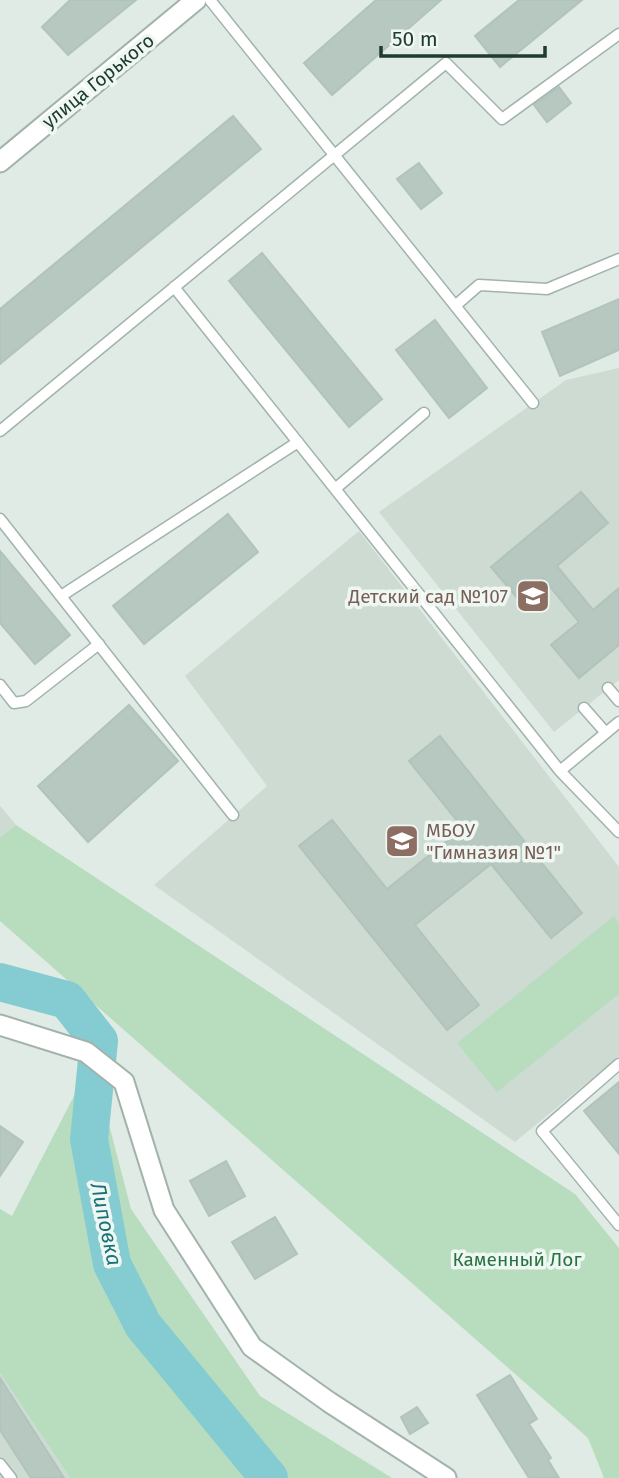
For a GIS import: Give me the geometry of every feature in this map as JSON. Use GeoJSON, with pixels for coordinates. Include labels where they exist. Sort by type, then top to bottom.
{"type":"FeatureCollection","features":[{"type":"Feature","properties":{"kind":"street","name":"улица Горького"},"geometry":{"type":"LineString","coordinates":[[0,162],[197,0]]}},
{"type":"Feature","properties":{"kind":"street"},"geometry":{"type":"LineString","coordinates":[[0,1025],[86,1052],[124,1082],[164,1210],[252,1347],[329,1402],[446,1478]]}},
{"type":"Feature","properties":{"kind":"lane"},"geometry":{"type":"LineString","coordinates":[[210,0],[533,403]]}},
{"type":"Feature","properties":{"kind":"lane"},"geometry":{"type":"LineString","coordinates":[[0,431],[446,63],[502,119],[619,34]]}},
{"type":"Feature","properties":{"kind":"lane"},"geometry":{"type":"LineString","coordinates":[[455,306],[480,285],[547,289],[619,259]]}},
{"type":"Feature","properties":{"kind":"lane"},"geometry":{"type":"LineString","coordinates":[[174,286],[560,771],[619,832]]}},
{"type":"Feature","properties":{"kind":"lane"},"geometry":{"type":"LineString","coordinates":[[335,489],[424,413]]}},
{"type":"Feature","properties":{"kind":"lane"},"geometry":{"type":"LineString","coordinates":[[61,596],[298,442]]}},
{"type":"Feature","properties":{"kind":"lane"},"geometry":{"type":"LineString","coordinates":[[0,519],[233,815]]}},
{"type":"Feature","properties":{"kind":"lane"},"geometry":{"type":"LineString","coordinates":[[0,685],[14,703],[26,701],[99,644]]}},
{"type":"Feature","properties":{"kind":"lane"},"geometry":{"type":"LineString","coordinates":[[608,688],[619,701]]}},
{"type":"Feature","properties":{"kind":"lane"},"geometry":{"type":"LineString","coordinates":[[584,708],[606,733]]}},
{"type":"Feature","properties":{"kind":"lane"},"geometry":{"type":"LineString","coordinates":[[560,771],[619,722]]}},
{"type":"Feature","properties":{"kind":"lane"},"geometry":{"type":"LineString","coordinates":[[619,1065],[542,1131],[619,1225]]}},
{"type":"Feature","properties":{"kind":"lane"},"geometry":{"type":"LineString","coordinates":[[0,1464],[11,1478]]}},
{"type":"Feature","properties":{"kind":"shaded area","name":"Детский сад №107"},"geometry":{"type":"Polygon","coordinates":[[[619,368],[619,680],[554,732],[379,512],[566,380],[619,368]]]}},
{"type":"Feature","properties":{"kind":"shaded area","name":"МБОУ \"Гимназия №1\""},"geometry":{"type":"Polygon","coordinates":[[[359,531],[619,867],[619,1056],[515,1142],[154,885],[267,786],[185,676],[359,531]]]}},
{"type":"Feature","properties":{"kind":"shaded area"},"geometry":{"type":"Polygon","coordinates":[[[0,806],[16,825],[0,837],[0,806]]]}},
{"type":"Feature","properties":{"kind":"shaded area"},"geometry":{"type":"Polygon","coordinates":[[[0,1373],[70,1478],[0,1478],[0,1373]]]}},
{"type":"Feature","properties":{"kind":"green space","name":"Каменный Лог"},"geometry":{"type":"Polygon","coordinates":[[[16,825],[575,1194],[619,1248],[619,1478],[604,1478],[588,1438],[0,921],[0,837],[16,825]]]}},
{"type":"Feature","properties":{"kind":"green space"},"geometry":{"type":"Polygon","coordinates":[[[614,916],[619,923],[619,994],[497,1092],[457,1043],[614,916]]]}},
{"type":"Feature","properties":{"kind":"green space"},"geometry":{"type":"Polygon","coordinates":[[[100,1090],[131,1209],[260,1396],[392,1478],[70,1478],[0,1373],[0,1209],[12,1216],[75,1094],[100,1090]]]}},
{"type":"Feature","properties":{"kind":"building"},"geometry":{"type":"Polygon","coordinates":[[[70,0],[136,0],[68,55],[42,27],[70,0]]]}},
{"type":"Feature","properties":{"kind":"building"},"geometry":{"type":"Polygon","coordinates":[[[376,0],[441,0],[332,95],[304,63],[376,0]]]}},
{"type":"Feature","properties":{"kind":"building"},"geometry":{"type":"Polygon","coordinates":[[[519,0],[582,0],[500,67],[475,36],[519,0]]]}},
{"type":"Feature","properties":{"kind":"building"},"geometry":{"type":"Polygon","coordinates":[[[559,87],[571,103],[547,122],[534,105],[559,87]]]}},
{"type":"Feature","properties":{"kind":"building"},"geometry":{"type":"Polygon","coordinates":[[[233,116],[261,149],[0,364],[0,309],[233,116]]]}},
{"type":"Feature","properties":{"kind":"building"},"geometry":{"type":"Polygon","coordinates":[[[419,163],[442,193],[421,209],[397,179],[419,163]]]}},
{"type":"Feature","properties":{"kind":"building"},"geometry":{"type":"Polygon","coordinates":[[[262,253],[382,399],[349,427],[229,281],[262,253]]]}},
{"type":"Feature","properties":{"kind":"building"},"geometry":{"type":"Polygon","coordinates":[[[619,299],[619,350],[560,376],[542,332],[619,299]]]}},
{"type":"Feature","properties":{"kind":"building"},"geometry":{"type":"Polygon","coordinates":[[[435,320],[487,388],[449,418],[396,350],[435,320]]]}},
{"type":"Feature","properties":{"kind":"building"},"geometry":{"type":"Polygon","coordinates":[[[581,492],[608,523],[557,566],[593,610],[619,588],[619,645],[579,678],[551,645],[579,622],[543,578],[518,599],[491,567],[581,492]]]}},
{"type":"Feature","properties":{"kind":"building"},"geometry":{"type":"Polygon","coordinates":[[[228,514],[258,552],[144,644],[113,606],[228,514]]]}},
{"type":"Feature","properties":{"kind":"building"},"geometry":{"type":"Polygon","coordinates":[[[0,551],[70,635],[35,664],[0,623],[0,551]]]}},
{"type":"Feature","properties":{"kind":"building"},"geometry":{"type":"Polygon","coordinates":[[[129,705],[178,761],[88,842],[38,786],[129,705]]]}},
{"type":"Feature","properties":{"kind":"building"},"geometry":{"type":"Polygon","coordinates":[[[440,736],[582,913],[551,938],[491,864],[415,925],[479,1005],[447,1030],[299,846],[332,820],[387,889],[463,828],[409,761],[440,736]]]}},
{"type":"Feature","properties":{"kind":"building"},"geometry":{"type":"Polygon","coordinates":[[[619,1082],[619,1154],[584,1111],[619,1082]]]}},
{"type":"Feature","properties":{"kind":"building"},"geometry":{"type":"Polygon","coordinates":[[[0,1126],[23,1142],[0,1176],[0,1126]]]}},
{"type":"Feature","properties":{"kind":"building"},"geometry":{"type":"Polygon","coordinates":[[[226,1161],[245,1196],[209,1216],[190,1181],[226,1161]]]}},
{"type":"Feature","properties":{"kind":"building"},"geometry":{"type":"Polygon","coordinates":[[[275,1217],[297,1254],[255,1279],[232,1242],[275,1217]]]}},
{"type":"Feature","properties":{"kind":"building"},"geometry":{"type":"Polygon","coordinates":[[[510,1375],[537,1419],[529,1424],[551,1458],[548,1460],[559,1478],[529,1478],[477,1395],[510,1375]]]}},
{"type":"Feature","properties":{"kind":"building"},"geometry":{"type":"Polygon","coordinates":[[[0,1378],[64,1478],[31,1478],[0,1430],[0,1378]]]}},
{"type":"Feature","properties":{"kind":"building"},"geometry":{"type":"Polygon","coordinates":[[[417,1407],[428,1423],[410,1434],[401,1417],[417,1407]]]}},
{"type":"Feature","properties":{"kind":"waterway","name":"Липовка"},"geometry":{"type":"LineString","coordinates":[[0,982],[67,1000],[99,1041],[89,1139],[112,1264],[143,1325],[269,1478]]}},
{"type":"Feature","properties":{"kind":"place","name":"Детский сад №107"},"geometry":{"type":"Point","coordinates":[533,596]}},
{"type":"Feature","properties":{"kind":"place","name":"МБОУ \"Гимназия №1\""},"geometry":{"type":"Point","coordinates":[402,841]}}]}
